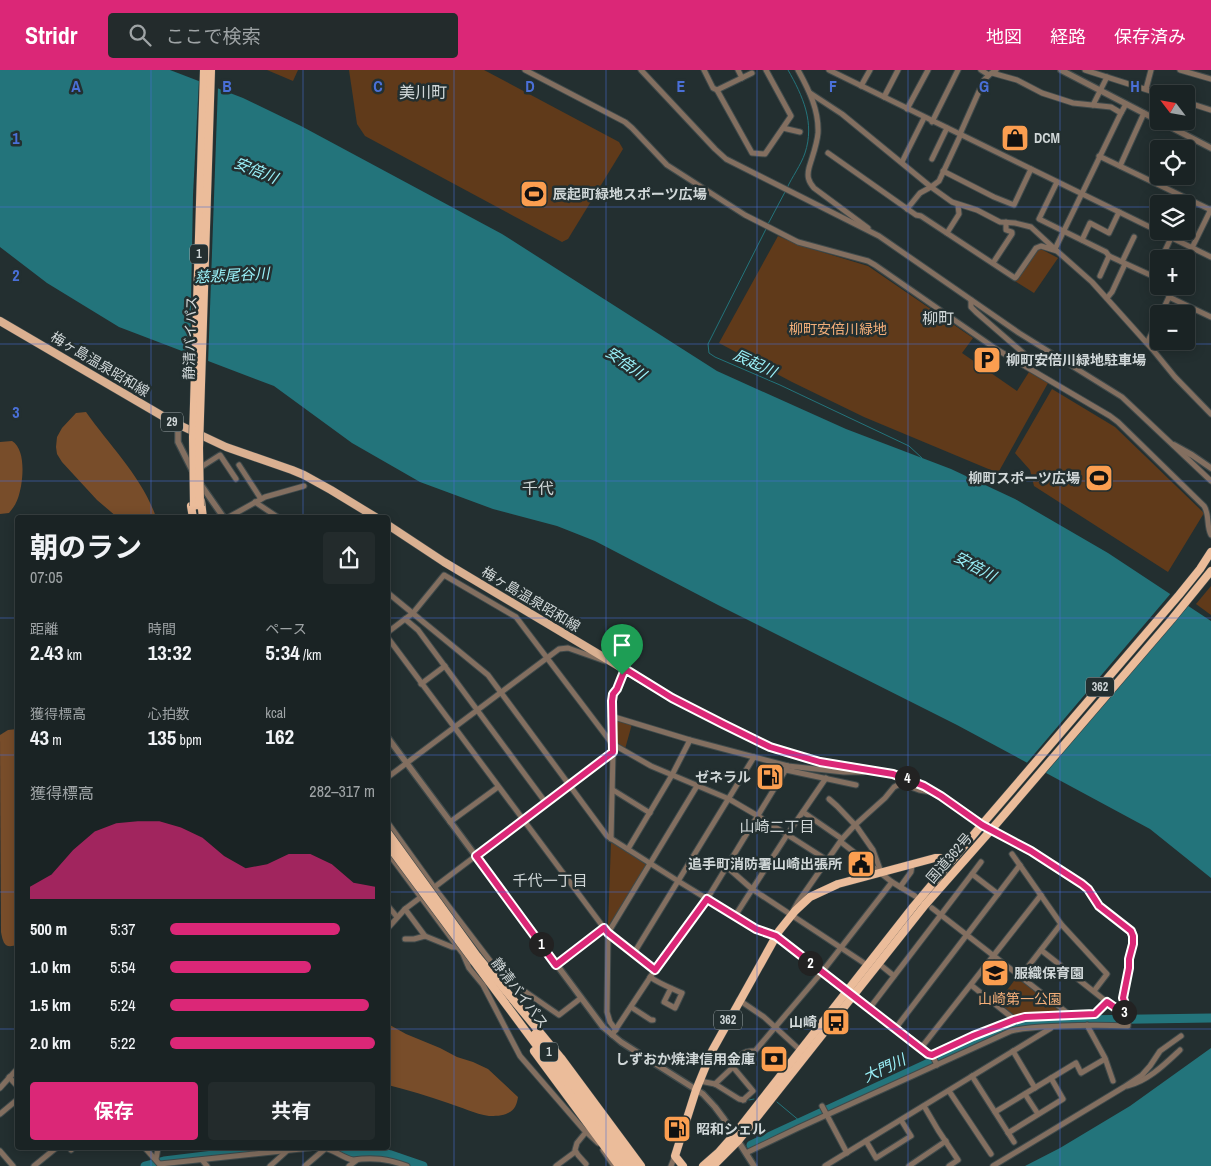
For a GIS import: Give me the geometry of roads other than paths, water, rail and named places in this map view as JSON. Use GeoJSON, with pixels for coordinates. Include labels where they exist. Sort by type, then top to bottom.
{"type":"FeatureCollection","features":[{"type":"Feature","properties":{"kind":"highway","name":"静清バイパス"},"geometry":{"type":"LineString","coordinates":[[201,515],[197,506],[193,462],[204,70]]}},
{"type":"Feature","properties":{"kind":"highway","name":"静清バイパス"},"geometry":{"type":"LineString","coordinates":[[197,506],[200,491],[199,448],[211,70]]}},
{"type":"Feature","properties":{"kind":"highway"},"geometry":{"type":"LineString","coordinates":[[195,515],[197,506]]}},
{"type":"Feature","properties":{"kind":"highway","name":"国道362号"},"geometry":{"type":"LineString","coordinates":[[713,1166],[849,993],[867,965],[949,864],[1179,595],[1211,552]]}},
{"type":"Feature","properties":{"kind":"highway","name":"国道362号"},"geometry":{"type":"LineString","coordinates":[[703,1166],[736,1138],[800,1050],[849,993],[878,963],[925,905],[1166,626],[1211,571]]}},
{"type":"Feature","properties":{"kind":"highway","name":"静清バイパス"},"geometry":{"type":"LineString","coordinates":[[390,836],[490,982],[617,1150],[634,1166]]}},
{"type":"Feature","properties":{"kind":"highway","name":"静清バイパス"},"geometry":{"type":"LineString","coordinates":[[390,848],[475,958],[617,1150],[626,1166]]}},
{"type":"Feature","properties":{"kind":"highway","name":"国道362号"},"geometry":{"type":"LineString","coordinates":[[675,1156],[696,1090],[712,1052],[776,936],[802,903],[819,892],[838,884],[880,872],[935,858],[940,858],[949,864]]}},
{"type":"Feature","properties":{"kind":"highway","name":"1"},"geometry":{"type":"LineString","coordinates":[[475,958],[561,1058],[642,1166]]}},
{"type":"Feature","properties":{"kind":"highway","name":"1"},"geometry":{"type":"LineString","coordinates":[[490,982],[505,1010],[619,1166]]}},
{"type":"Feature","properties":{"kind":"highway"},"geometry":{"type":"LineString","coordinates":[[675,1156],[683,1166]]}},
{"type":"Feature","properties":{"kind":"main road","name":"梅ヶ島温泉昭和線"},"geometry":{"type":"LineString","coordinates":[[0,321],[178,425],[226,447],[304,475],[372,515]]}},
{"type":"Feature","properties":{"kind":"main road","name":"梅ヶ島温泉昭和線"},"geometry":{"type":"LineString","coordinates":[[390,525],[444,562],[672,698],[723,724],[770,747],[820,762],[907,778],[941,796],[992,828]]}},
{"type":"Feature","properties":{"kind":"street"},"geometry":{"type":"LineString","coordinates":[[525,70],[625,122],[667,165],[737,210],[798,242],[875,265],[982,339],[1118,422],[1204,506],[1207,512],[1208,529],[1211,535]]}},
{"type":"Feature","properties":{"kind":"street"},"geometry":{"type":"LineString","coordinates":[[641,70],[720,154],[731,162],[879,236]]}},
{"type":"Feature","properties":{"kind":"street"},"geometry":{"type":"LineString","coordinates":[[704,70],[752,153],[765,154],[791,116],[766,70]]}},
{"type":"Feature","properties":{"kind":"street"},"geometry":{"type":"LineString","coordinates":[[738,70],[742,78]]}},
{"type":"Feature","properties":{"kind":"street"},"geometry":{"type":"LineString","coordinates":[[798,70],[813,101],[818,133],[808,173],[808,179],[814,188],[879,236],[1019,333],[1122,397],[1211,481]]}},
{"type":"Feature","properties":{"kind":"street"},"geometry":{"type":"LineString","coordinates":[[829,70],[1150,228]]}},
{"type":"Feature","properties":{"kind":"street"},"geometry":{"type":"LineString","coordinates":[[861,86],[870,70]]}},
{"type":"Feature","properties":{"kind":"street"},"geometry":{"type":"LineString","coordinates":[[884,97],[898,70]]}},
{"type":"Feature","properties":{"kind":"street"},"geometry":{"type":"LineString","coordinates":[[907,109],[928,70]]}},
{"type":"Feature","properties":{"kind":"street"},"geometry":{"type":"LineString","coordinates":[[932,122],[958,70]]}},
{"type":"Feature","properties":{"kind":"street"},"geometry":{"type":"LineString","coordinates":[[981,70],[1017,80],[1042,93],[1073,103],[1111,107],[1121,113]]}},
{"type":"Feature","properties":{"kind":"street"},"geometry":{"type":"LineString","coordinates":[[1061,70],[1150,116]]}},
{"type":"Feature","properties":{"kind":"street"},"geometry":{"type":"LineString","coordinates":[[1085,70],[1150,90]]}},
{"type":"Feature","properties":{"kind":"street"},"geometry":{"type":"LineString","coordinates":[[1146,89],[1151,70]]}},
{"type":"Feature","properties":{"kind":"street"},"geometry":{"type":"LineString","coordinates":[[1180,70],[1211,79]]}},
{"type":"Feature","properties":{"kind":"street"},"geometry":{"type":"LineString","coordinates":[[717,90],[753,71]]}},
{"type":"Feature","properties":{"kind":"street"},"geometry":{"type":"LineString","coordinates":[[907,209],[920,193],[938,181],[984,80],[992,72]]}},
{"type":"Feature","properties":{"kind":"street"},"geometry":{"type":"LineString","coordinates":[[1093,105],[1107,77]]}},
{"type":"Feature","properties":{"kind":"street"},"geometry":{"type":"LineString","coordinates":[[810,93],[837,110],[952,202],[977,210],[997,220],[1031,227],[1092,282],[1175,377],[1211,414]]}},
{"type":"Feature","properties":{"kind":"street"},"geometry":{"type":"LineString","coordinates":[[1056,250],[1099,156],[1126,104]]}},
{"type":"Feature","properties":{"kind":"street"},"geometry":{"type":"LineString","coordinates":[[1195,105],[1211,110]]}},
{"type":"Feature","properties":{"kind":"street"},"geometry":{"type":"LineString","coordinates":[[1120,166],[1144,113]]}},
{"type":"Feature","properties":{"kind":"street"},"geometry":{"type":"LineString","coordinates":[[902,162],[924,118]]}},
{"type":"Feature","properties":{"kind":"street"},"geometry":{"type":"LineString","coordinates":[[783,128],[800,132]]}},
{"type":"Feature","properties":{"kind":"street"},"geometry":{"type":"LineString","coordinates":[[932,159],[947,128]]}},
{"type":"Feature","properties":{"kind":"street"},"geometry":{"type":"LineString","coordinates":[[1176,130],[1211,148]]}},
{"type":"Feature","properties":{"kind":"street"},"geometry":{"type":"LineString","coordinates":[[828,154],[916,215],[921,216],[1015,278],[1036,248],[1041,246],[1056,250]]}},
{"type":"Feature","properties":{"kind":"street"},"geometry":{"type":"LineString","coordinates":[[1099,156],[1211,210],[1192,248]]}},
{"type":"Feature","properties":{"kind":"street"},"geometry":{"type":"LineString","coordinates":[[943,171],[1014,205],[1031,169]]}},
{"type":"Feature","properties":{"kind":"street"},"geometry":{"type":"LineString","coordinates":[[1057,182],[1039,219],[1150,275]]}},
{"type":"Feature","properties":{"kind":"street"},"geometry":{"type":"LineString","coordinates":[[947,233],[959,214],[958,205]]}},
{"type":"Feature","properties":{"kind":"street"},"geometry":{"type":"LineString","coordinates":[[1082,240],[1090,224],[1110,233],[1119,212]]}},
{"type":"Feature","properties":{"kind":"street"},"geometry":{"type":"LineString","coordinates":[[993,263],[1012,234],[1012,232],[1006,230],[1006,222]]}},
{"type":"Feature","properties":{"kind":"street"},"geometry":{"type":"LineString","coordinates":[[1107,298],[1112,292],[1134,237]]}},
{"type":"Feature","properties":{"kind":"street"},"geometry":{"type":"LineString","coordinates":[[1175,240],[1211,257]]}},
{"type":"Feature","properties":{"kind":"street"},"geometry":{"type":"LineString","coordinates":[[1100,276],[1109,256]]}},
{"type":"Feature","properties":{"kind":"street"},"geometry":{"type":"LineString","coordinates":[[1165,305],[1169,297],[1211,317]]}},
{"type":"Feature","properties":{"kind":"street"},"geometry":{"type":"LineString","coordinates":[[971,300],[971,307],[1028,358],[1024,365]]}},
{"type":"Feature","properties":{"kind":"street"},"geometry":{"type":"LineString","coordinates":[[1147,343],[1150,337]]}},
{"type":"Feature","properties":{"kind":"street"},"geometry":{"type":"LineString","coordinates":[[178,425],[178,442],[201,485],[223,515]]}},
{"type":"Feature","properties":{"kind":"street"},"geometry":{"type":"LineString","coordinates":[[1174,445],[1211,468]]}},
{"type":"Feature","properties":{"kind":"street"},"geometry":{"type":"LineString","coordinates":[[194,472],[220,455],[236,479]]}},
{"type":"Feature","properties":{"kind":"street"},"geometry":{"type":"LineString","coordinates":[[239,465],[261,499]]}},
{"type":"Feature","properties":{"kind":"street"},"geometry":{"type":"LineString","coordinates":[[231,515],[275,493],[304,486]]}},
{"type":"Feature","properties":{"kind":"street"},"geometry":{"type":"LineString","coordinates":[[255,502],[274,515]]}},
{"type":"Feature","properties":{"kind":"street"},"geometry":{"type":"LineString","coordinates":[[390,630],[413,613],[444,575],[516,617],[613,745],[652,766],[729,799],[827,860]]}},
{"type":"Feature","properties":{"kind":"street"},"geometry":{"type":"LineString","coordinates":[[390,595],[488,674],[607,836],[756,929],[776,936],[895,1029],[932,1055],[937,1065]]}},
{"type":"Feature","properties":{"kind":"street"},"geometry":{"type":"LineString","coordinates":[[405,619],[418,630],[546,802]]}},
{"type":"Feature","properties":{"kind":"street"},"geometry":{"type":"LineString","coordinates":[[390,641],[606,931],[655,970]]}},
{"type":"Feature","properties":{"kind":"street"},"geometry":{"type":"LineString","coordinates":[[390,775],[559,649],[563,648],[616,664]]}},
{"type":"Feature","properties":{"kind":"street"},"geometry":{"type":"LineString","coordinates":[[421,684],[444,666]]}},
{"type":"Feature","properties":{"kind":"street"},"geometry":{"type":"LineString","coordinates":[[611,839],[613,790],[612,701],[613,694],[625,669]]}},
{"type":"Feature","properties":{"kind":"street"},"geometry":{"type":"LineString","coordinates":[[611,716],[787,768],[856,785]]}},
{"type":"Feature","properties":{"kind":"street"},"geometry":{"type":"LineString","coordinates":[[628,849],[672,775],[690,740]]}},
{"type":"Feature","properties":{"kind":"street"},"geometry":{"type":"LineString","coordinates":[[390,741],[603,1027],[614,1032]]}},
{"type":"Feature","properties":{"kind":"street"},"geometry":{"type":"LineString","coordinates":[[390,926],[405,909],[613,752]]}},
{"type":"Feature","properties":{"kind":"street"},"geometry":{"type":"LineString","coordinates":[[634,953],[754,757]]}},
{"type":"Feature","properties":{"kind":"street"},"geometry":{"type":"LineString","coordinates":[[787,768],[844,772],[875,771]]}},
{"type":"Feature","properties":{"kind":"street"},"geometry":{"type":"LineString","coordinates":[[614,1032],[650,977],[707,899],[787,768]]}},
{"type":"Feature","properties":{"kind":"street"},"geometry":{"type":"LineString","coordinates":[[735,916],[826,778]]}},
{"type":"Feature","properties":{"kind":"street"},"geometry":{"type":"LineString","coordinates":[[791,916],[798,902],[841,841],[855,825],[898,785],[906,785],[941,796]]}},
{"type":"Feature","properties":{"kind":"street"},"geometry":{"type":"LineString","coordinates":[[556,965],[606,931],[650,864],[697,786]]}},
{"type":"Feature","properties":{"kind":"street"},"geometry":{"type":"LineString","coordinates":[[450,822],[498,787]]}},
{"type":"Feature","properties":{"kind":"street"},"geometry":{"type":"LineString","coordinates":[[613,790],[650,813]]}},
{"type":"Feature","properties":{"kind":"street"},"geometry":{"type":"LineString","coordinates":[[829,799],[855,825],[873,850],[880,872]]}},
{"type":"Feature","properties":{"kind":"street"},"geometry":{"type":"LineString","coordinates":[[803,812],[892,882],[914,896]]}},
{"type":"Feature","properties":{"kind":"street"},"geometry":{"type":"LineString","coordinates":[[390,826],[501,974],[560,1015],[581,998]]}},
{"type":"Feature","properties":{"kind":"street"},"geometry":{"type":"LineString","coordinates":[[746,1154],[827,1115],[1011,1032],[1054,1026],[1128,1026],[1128,1014],[1123,998],[1133,944],[1131,931],[1099,906],[1088,889],[1082,884],[992,828]]}},
{"type":"Feature","properties":{"kind":"street"},"geometry":{"type":"LineString","coordinates":[[1012,854],[1061,924],[1107,974],[1094,991]]}},
{"type":"Feature","properties":{"kind":"street"},"geometry":{"type":"LineString","coordinates":[[390,857],[463,954],[469,968],[483,985],[520,1056],[595,1140],[614,1166]]}},
{"type":"Feature","properties":{"kind":"street"},"geometry":{"type":"LineString","coordinates":[[869,1009],[981,862]]}},
{"type":"Feature","properties":{"kind":"street"},"geometry":{"type":"LineString","coordinates":[[900,887],[911,872],[912,865]]}},
{"type":"Feature","properties":{"kind":"street"},"geometry":{"type":"LineString","coordinates":[[895,1029],[1020,865]]}},
{"type":"Feature","properties":{"kind":"street"},"geometry":{"type":"LineString","coordinates":[[727,866],[752,889],[867,965]]}},
{"type":"Feature","properties":{"kind":"street"},"geometry":{"type":"LineString","coordinates":[[972,874],[998,894]]}},
{"type":"Feature","properties":{"kind":"street"},"geometry":{"type":"LineString","coordinates":[[715,1084],[733,1067],[737,1058],[742,1053],[755,1051],[822,972],[892,882]]}},
{"type":"Feature","properties":{"kind":"street"},"geometry":{"type":"LineString","coordinates":[[921,1048],[1041,895]]}},
{"type":"Feature","properties":{"kind":"street"},"geometry":{"type":"LineString","coordinates":[[390,908],[398,917]]}},
{"type":"Feature","properties":{"kind":"street"},"geometry":{"type":"LineString","coordinates":[[932,908],[1070,1015]]}},
{"type":"Feature","properties":{"kind":"street"},"geometry":{"type":"LineString","coordinates":[[405,909],[424,936],[458,947]]}},
{"type":"Feature","properties":{"kind":"street"},"geometry":{"type":"LineString","coordinates":[[1020,976],[1061,924]]}},
{"type":"Feature","properties":{"kind":"street"},"geometry":{"type":"LineString","coordinates":[[606,931],[607,1012],[614,1032],[621,1042],[703,1094],[715,1107],[754,1166]]}},
{"type":"Feature","properties":{"kind":"street"},"geometry":{"type":"LineString","coordinates":[[406,939],[424,936]]}},
{"type":"Feature","properties":{"kind":"street"},"geometry":{"type":"LineString","coordinates":[[1041,950],[1107,1002],[1128,1014]]}},
{"type":"Feature","properties":{"kind":"street"},"geometry":{"type":"LineString","coordinates":[[878,963],[894,976]]}},
{"type":"Feature","properties":{"kind":"street"},"geometry":{"type":"LineString","coordinates":[[650,977],[670,988]]}},
{"type":"Feature","properties":{"kind":"street"},"geometry":{"type":"LineString","coordinates":[[971,985],[1015,1020]]}},
{"type":"Feature","properties":{"kind":"street"},"geometry":{"type":"LineString","coordinates":[[739,1000],[764,1017],[800,1050]]}},
{"type":"Feature","properties":{"kind":"street"},"geometry":{"type":"LineString","coordinates":[[932,1055],[973,1036],[1015,1020],[1025,1017],[1095,1014],[1107,1002]]}},
{"type":"Feature","properties":{"kind":"street"},"geometry":{"type":"LineString","coordinates":[[631,1007],[653,1020]]}},
{"type":"Feature","properties":{"kind":"street"},"geometry":{"type":"LineString","coordinates":[[1087,1025],[1105,1059],[1113,1081]]}},
{"type":"Feature","properties":{"kind":"street"},"geometry":{"type":"LineString","coordinates":[[825,1166],[1054,1026]]}},
{"type":"Feature","properties":{"kind":"street"},"geometry":{"type":"LineString","coordinates":[[992,1166],[1142,1075],[1160,1051],[1181,1036]]}},
{"type":"Feature","properties":{"kind":"street"},"geometry":{"type":"LineString","coordinates":[[1124,1087],[1134,1084],[1160,1068],[1180,1050]]}},
{"type":"Feature","properties":{"kind":"street"},"geometry":{"type":"LineString","coordinates":[[1013,1051],[1035,1088]]}},
{"type":"Feature","properties":{"kind":"street"},"geometry":{"type":"LineString","coordinates":[[995,1112],[1076,1063],[1081,1073],[1105,1059]]}},
{"type":"Feature","properties":{"kind":"street"},"geometry":{"type":"LineString","coordinates":[[700,1081],[715,1084],[739,1099],[745,1100],[753,1091],[733,1067]]}},
{"type":"Feature","properties":{"kind":"street"},"geometry":{"type":"LineString","coordinates":[[0,1088],[15,1071]]}},
{"type":"Feature","properties":{"kind":"street"},"geometry":{"type":"LineString","coordinates":[[972,1076],[1014,1142]]}},
{"type":"Feature","properties":{"kind":"street"},"geometry":{"type":"LineString","coordinates":[[9,1077],[15,1084]]}},
{"type":"Feature","properties":{"kind":"street"},"geometry":{"type":"LineString","coordinates":[[1008,1133],[1063,1099],[1051,1078]]}},
{"type":"Feature","properties":{"kind":"street"},"geometry":{"type":"LineString","coordinates":[[949,1091],[991,1154]]}},
{"type":"Feature","properties":{"kind":"street"},"geometry":{"type":"LineString","coordinates":[[1025,1094],[1038,1114]]}},
{"type":"Feature","properties":{"kind":"street"},"geometry":{"type":"LineString","coordinates":[[0,1114],[15,1102]]}},
{"type":"Feature","properties":{"kind":"street"},"geometry":{"type":"LineString","coordinates":[[822,1106],[847,1153]]}},
{"type":"Feature","properties":{"kind":"street"},"geometry":{"type":"LineString","coordinates":[[924,1106],[958,1160],[949,1166]]}},
{"type":"Feature","properties":{"kind":"street"},"geometry":{"type":"LineString","coordinates":[[866,1141],[876,1158],[911,1136],[901,1120]]}},
{"type":"Feature","properties":{"kind":"street"},"geometry":{"type":"LineString","coordinates":[[586,1132],[576,1146],[576,1152],[586,1164]]}},
{"type":"Feature","properties":{"kind":"street"},"geometry":{"type":"LineString","coordinates":[[909,1166],[946,1141]]}},
{"type":"Feature","properties":{"kind":"street"},"geometry":{"type":"LineString","coordinates":[[34,1166],[54,1150]]}},
{"type":"Feature","properties":{"kind":"street"},"geometry":{"type":"LineString","coordinates":[[147,1150],[159,1163]]}},
{"type":"Feature","properties":{"kind":"street"},"geometry":{"type":"LineString","coordinates":[[158,1150],[159,1163]]}},
{"type":"Feature","properties":{"kind":"street"},"geometry":{"type":"LineString","coordinates":[[159,1163],[288,1150]]}},
{"type":"Feature","properties":{"kind":"street"},"geometry":{"type":"LineString","coordinates":[[270,1166],[288,1150]]}},
{"type":"Feature","properties":{"kind":"street"},"geometry":{"type":"LineString","coordinates":[[305,1166],[323,1150]]}},
{"type":"Feature","properties":{"kind":"street"},"geometry":{"type":"LineString","coordinates":[[333,1150],[348,1159],[382,1158],[407,1166]]}},
{"type":"Feature","properties":{"kind":"street"},"geometry":{"type":"LineString","coordinates":[[0,1151],[13,1166]]}},
{"type":"Feature","properties":{"kind":"street"},"geometry":{"type":"LineString","coordinates":[[556,1166],[576,1152]]}},
{"type":"Feature","properties":{"kind":"street"},"geometry":{"type":"LineString","coordinates":[[671,1166],[675,1156]]}},
{"type":"Feature","properties":{"kind":"street"},"geometry":{"type":"LineString","coordinates":[[349,1166],[357,1159]]}},
{"type":"Feature","properties":{"kind":"street"},"geometry":{"type":"LineString","coordinates":[[202,1160],[207,1166]]}},
{"type":"Feature","properties":{"kind":"street"},"geometry":{"type":"LineString","coordinates":[[918,1160],[922,1166]]}},
{"type":"Feature","properties":{"kind":"water"},"geometry":{"type":"Polygon","coordinates":[[[0,70],[170,70],[243,98],[301,126],[502,234],[717,371],[846,429],[951,469],[1015,499],[1108,553],[1211,621],[1211,878],[1150,829],[957,725],[595,541],[557,526],[493,509],[420,482],[352,443],[274,386],[119,327],[47,283],[0,247],[0,70]]]}},
{"type":"Feature","properties":{"kind":"water"},"geometry":{"type":"Polygon","coordinates":[[[1211,1048],[1211,1166],[1025,1166],[1060,1148],[1130,1106],[1211,1048]]]}},
{"type":"Feature","properties":{"kind":"waterway","name":"辰起川"},"geometry":{"type":"LineString","coordinates":[[787,188],[805,153],[809,131],[803,100],[788,70]]}},
{"type":"Feature","properties":{"kind":"waterway","name":"辰起川"},"geometry":{"type":"LineString","coordinates":[[768,224],[785,192]]}},
{"type":"Feature","properties":{"kind":"waterway","name":"辰起川"},"geometry":{"type":"LineString","coordinates":[[767,227],[708,344],[709,353],[909,446],[922,458]]}},
{"type":"Feature","properties":{"kind":"waterway","name":"大門川"},"geometry":{"type":"LineString","coordinates":[[751,1145],[1011,1025],[1077,1020],[1211,1018]]}},
{"type":"Feature","properties":{"kind":"waterway"},"geometry":{"type":"LineString","coordinates":[[749,1100],[754,1099]]}},
{"type":"Feature","properties":{"kind":"waterway"},"geometry":{"type":"LineString","coordinates":[[777,1102],[801,1122]]}},
{"type":"Feature","properties":{"kind":"waterway","name":"大門川"},"geometry":{"type":"LineString","coordinates":[[145,1166],[164,1161],[255,1150]]}},
{"type":"Feature","properties":{"kind":"waterway","name":"大門川"},"geometry":{"type":"LineString","coordinates":[[344,1150],[358,1155],[381,1153],[391,1155],[423,1166]]}},
{"type":"Feature","properties":{"kind":"place","name":"DCM"},"geometry":{"type":"Point","coordinates":[1015,138]}},
{"type":"Feature","properties":{"kind":"place","name":"辰起町緑地スポーツ広場"},"geometry":{"type":"Point","coordinates":[534,194]}},
{"type":"Feature","properties":{"kind":"place","name":"柳町安倍川緑地駐車場"},"geometry":{"type":"Point","coordinates":[987,360]}},
{"type":"Feature","properties":{"kind":"place","name":"柳町スポーツ広場"},"geometry":{"type":"Point","coordinates":[1099,478]}},
{"type":"Feature","properties":{"kind":"place","name":"ゼネラル"},"geometry":{"type":"Point","coordinates":[770,777]}},
{"type":"Feature","properties":{"kind":"place","name":"追手町消防署山崎出張所"},"geometry":{"type":"Point","coordinates":[861,864]}},
{"type":"Feature","properties":{"kind":"place","name":"服織保育園"},"geometry":{"type":"Point","coordinates":[995,973]}},
{"type":"Feature","properties":{"kind":"place","name":"山崎"},"geometry":{"type":"Point","coordinates":[836,1022]}},
{"type":"Feature","properties":{"kind":"place","name":"しずおか焼津信用金庫"},"geometry":{"type":"Point","coordinates":[774,1059]}},
{"type":"Feature","properties":{"kind":"place","name":"昭和シェル"},"geometry":{"type":"Point","coordinates":[677,1129]}},
{"type":"Feature","properties":{"kind":"district","name":"美川町"},"geometry":{"type":"Point","coordinates":[423,92]}},
{"type":"Feature","properties":{"kind":"district","name":"柳町"},"geometry":{"type":"Point","coordinates":[938,318]}},
{"type":"Feature","properties":{"kind":"district","name":"千代"},"geometry":{"type":"Point","coordinates":[538,488]}},
{"type":"Feature","properties":{"kind":"district","name":"山崎二丁目"},"geometry":{"type":"Point","coordinates":[777,826]}},
{"type":"Feature","properties":{"kind":"district","name":"千代一丁目"},"geometry":{"type":"Point","coordinates":[550,880]}},
{"type":"Feature","properties":{"kind":"water label","name":"安倍川"},"geometry":{"type":"Point","coordinates":[256,170]}},
{"type":"Feature","properties":{"kind":"water label","name":"慈悲尾谷川"},"geometry":{"type":"Point","coordinates":[232,275]}},
{"type":"Feature","properties":{"kind":"water label","name":"安倍川"},"geometry":{"type":"Point","coordinates":[626,363]}},
{"type":"Feature","properties":{"kind":"water label","name":"安倍川"},"geometry":{"type":"Point","coordinates":[975,566]}},
{"type":"Feature","properties":{"kind":"park label","name":"柳町安倍川緑地"},"geometry":{"type":"Point","coordinates":[838,329]}},
{"type":"Feature","properties":{"kind":"park label","name":"山崎第一公園"},"geometry":{"type":"Point","coordinates":[1020,999]}}]}
